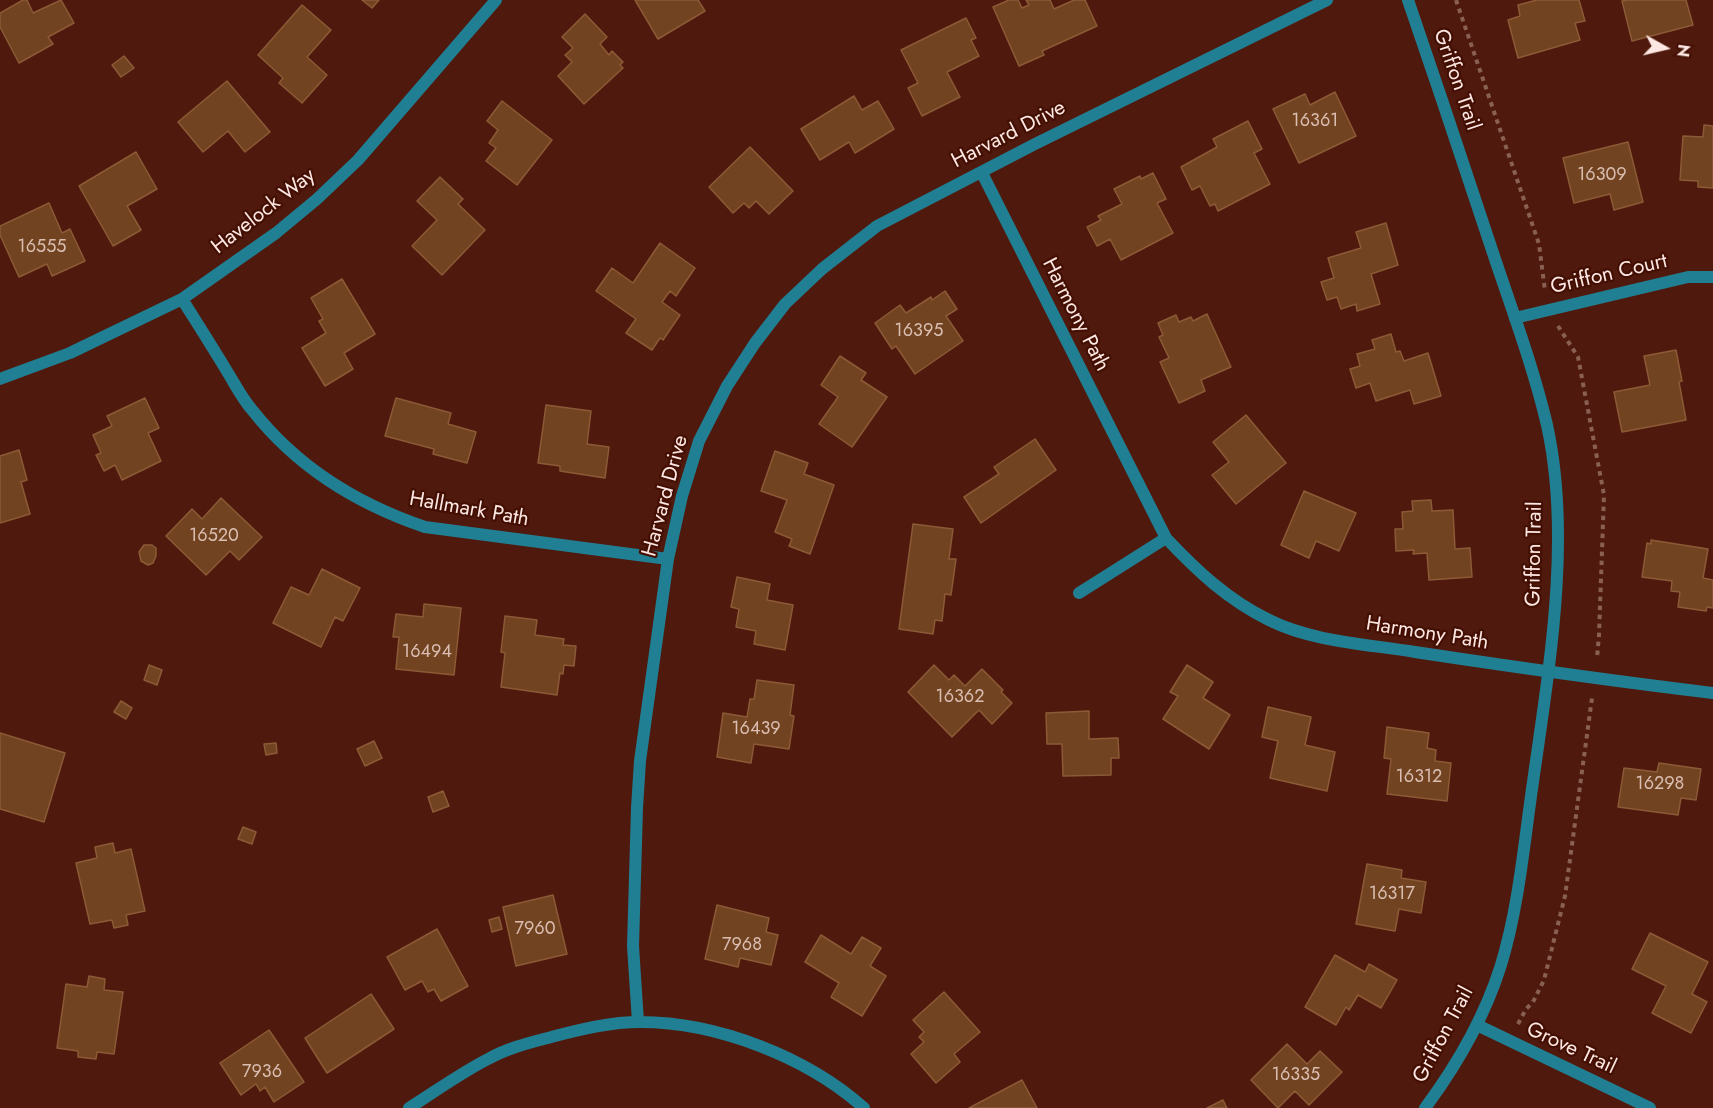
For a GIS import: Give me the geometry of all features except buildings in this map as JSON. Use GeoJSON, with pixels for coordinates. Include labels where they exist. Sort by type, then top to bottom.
{"type":"FeatureCollection","features":[{"type":"Feature","properties":{"kind":"street","name":"Havelock Way"},"geometry":{"type":"LineString","coordinates":[[0,380],[79,349],[182,299],[276,233],[317,199],[358,160],[496,0]]}},
{"type":"Feature","properties":{"kind":"street","name":"Harvard Drive"},"geometry":{"type":"LineString","coordinates":[[639,1022],[633,946],[637,808],[640,761],[668,559],[682,496],[699,441],[727,386],[755,343],[785,304],[822,269],[876,225],[1327,0]]}},
{"type":"Feature","properties":{"kind":"street","name":"Griffon Trail"},"geometry":{"type":"LineString","coordinates":[[1408,0],[1515,318],[1547,427],[1556,490],[1558,573],[1548,672],[1514,914],[1500,967],[1477,1025],[1457,1061],[1425,1108]]}},
{"type":"Feature","properties":{"kind":"street","name":"Harmony Path"},"geometry":{"type":"LineString","coordinates":[[982,173],[1166,538],[1196,570],[1244,607],[1271,621],[1305,634],[1548,672],[1713,693]]}},
{"type":"Feature","properties":{"kind":"street","name":"Griffon Court"},"geometry":{"type":"LineString","coordinates":[[1515,318],[1688,277],[1713,277]]}},
{"type":"Feature","properties":{"kind":"street","name":"Hallmark Path"},"geometry":{"type":"LineString","coordinates":[[182,299],[251,410],[275,438],[319,474],[356,498],[396,517],[425,527],[668,559]]}},
{"type":"Feature","properties":{"kind":"street"},"geometry":{"type":"LineString","coordinates":[[1080,593],[1166,538]]}},
{"type":"Feature","properties":{"kind":"street"},"geometry":{"type":"LineString","coordinates":[[409,1108],[490,1058],[519,1046],[574,1031],[639,1022],[678,1024],[743,1040],[817,1074],[844,1090],[864,1108]]}},
{"type":"Feature","properties":{"kind":"street","name":"Grove Trail"},"geometry":{"type":"LineString","coordinates":[[1477,1025],[1650,1108]]}},
{"type":"Feature","properties":{"kind":"path"},"geometry":{"type":"LineString","coordinates":[[1509,1042],[1544,980],[1565,896]]}}]}
